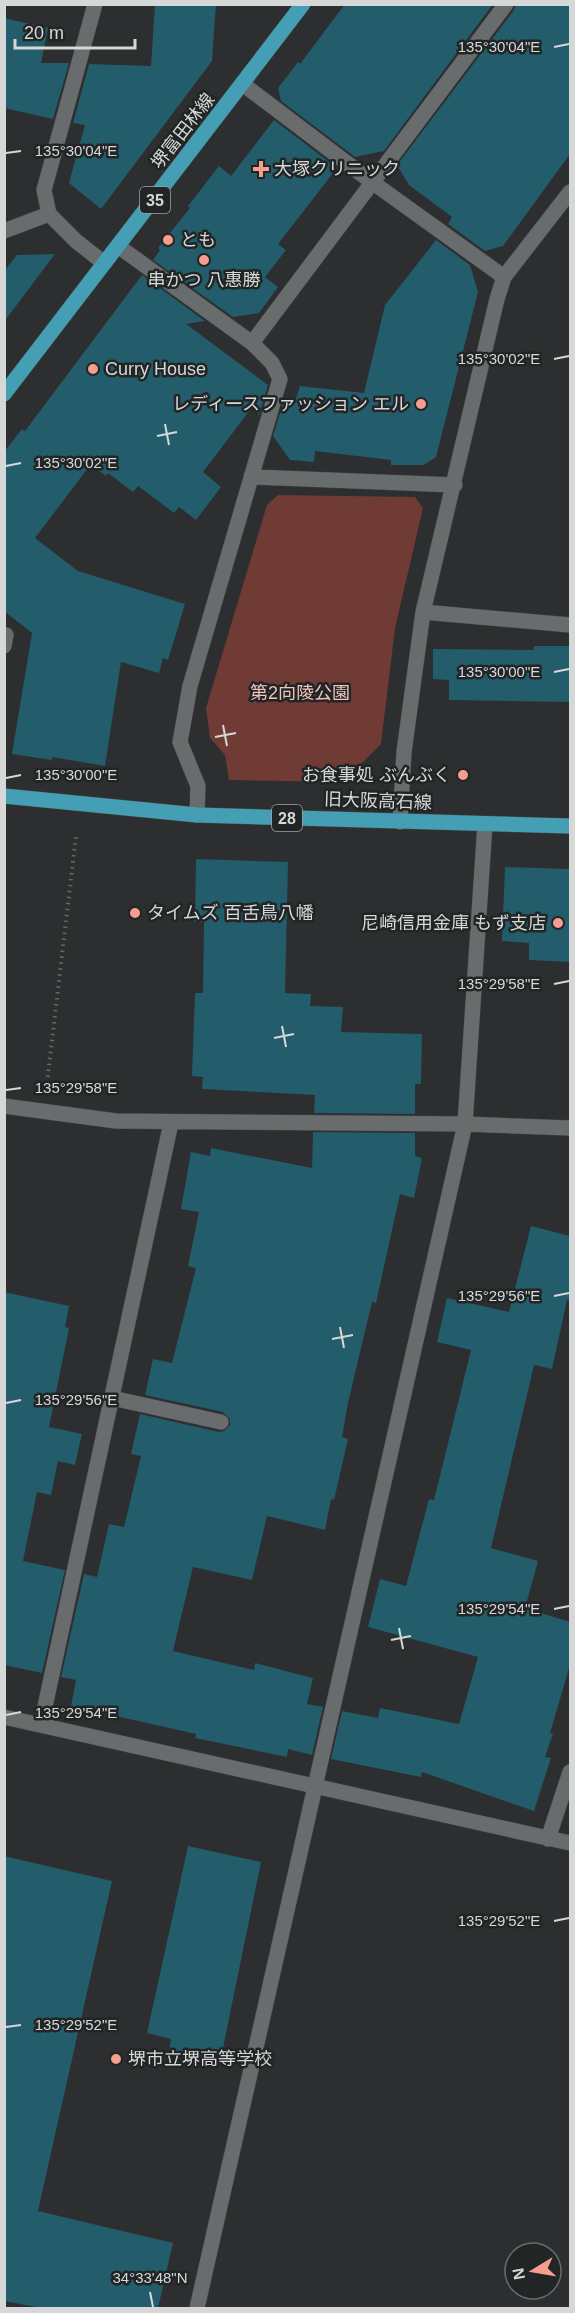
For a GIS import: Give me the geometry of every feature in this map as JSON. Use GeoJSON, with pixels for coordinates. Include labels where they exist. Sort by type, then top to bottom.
{"type":"FeatureCollection","features":[{"type":"Feature","properties":{"kind":"main road","name":"堺富田林線"},"geometry":{"type":"LineString","coordinates":[[4,394],[244,85],[303,4]]}},
{"type":"Feature","properties":{"kind":"main road","name":"旧大阪高石線"},"geometry":{"type":"LineString","coordinates":[[4,796],[197,815],[570,826]]}},
{"type":"Feature","properties":{"kind":"street"},"geometry":{"type":"LineString","coordinates":[[95,4],[44,190],[49,214],[76,241],[104,263]]}},
{"type":"Feature","properties":{"kind":"street"},"geometry":{"type":"LineString","coordinates":[[252,343],[506,4]]}},
{"type":"Feature","properties":{"kind":"street"},"geometry":{"type":"LineString","coordinates":[[244,85],[372,182],[504,277]]}},
{"type":"Feature","properties":{"kind":"street"},"geometry":{"type":"LineString","coordinates":[[400,822],[404,752],[423,612],[504,277],[570,192]]}},
{"type":"Feature","properties":{"kind":"street"},"geometry":{"type":"LineString","coordinates":[[4,231],[49,214]]}},
{"type":"Feature","properties":{"kind":"street"},"geometry":{"type":"LineString","coordinates":[[118,246],[252,343],[272,363],[280,379],[190,686],[180,742],[198,786],[197,815]]}},
{"type":"Feature","properties":{"kind":"street"},"geometry":{"type":"LineString","coordinates":[[251,477],[454,485]]}},
{"type":"Feature","properties":{"kind":"street"},"geometry":{"type":"LineString","coordinates":[[423,612],[570,625]]}},
{"type":"Feature","properties":{"kind":"street"},"geometry":{"type":"LineString","coordinates":[[197,2308],[465,1124],[485,824]]}},
{"type":"Feature","properties":{"kind":"street"},"geometry":{"type":"LineString","coordinates":[[4,1106],[116,1121],[465,1124],[570,1128]]}},
{"type":"Feature","properties":{"kind":"street"},"geometry":{"type":"LineString","coordinates":[[41,1725],[171,1123]]}},
{"type":"Feature","properties":{"kind":"street"},"geometry":{"type":"LineString","coordinates":[[112,1398],[221,1422]]}},
{"type":"Feature","properties":{"kind":"street"},"geometry":{"type":"LineString","coordinates":[[4,1717],[570,1843]]}},
{"type":"Feature","properties":{"kind":"street"},"geometry":{"type":"LineString","coordinates":[[548,1839],[570,1772]]}},
{"type":"Feature","properties":{"kind":"path"},"geometry":{"type":"LineString","coordinates":[[44,1112],[76,836]]}},
{"type":"Feature","properties":{"kind":"green space","name":"第2向陵公園"},"geometry":{"type":"Polygon","coordinates":[[[278,495],[415,497],[423,508],[395,628],[381,744],[343,782],[229,780],[225,755],[210,738],[206,708],[267,505],[278,495]]]}},
{"type":"Feature","properties":{"kind":"building"},"geometry":{"type":"Polygon","coordinates":[[[155,4],[216,4],[212,61],[101,209],[69,183],[85,125],[73,123],[89,64],[151,66],[155,4]]]}},
{"type":"Feature","properties":{"kind":"building"},"geometry":{"type":"Polygon","coordinates":[[[345,4],[493,4],[384,151],[355,157],[281,101],[278,88],[298,62],[300,64],[345,4]]]}},
{"type":"Feature","properties":{"kind":"building"},"geometry":{"type":"Polygon","coordinates":[[[516,4],[570,4],[570,154],[503,246],[485,251],[448,224],[452,217],[409,185],[397,165],[514,10],[516,4]]]}},
{"type":"Feature","properties":{"kind":"building"},"geometry":{"type":"Polygon","coordinates":[[[4,18],[48,28],[41,63],[69,63],[53,119],[4,108],[4,18]]]}},
{"type":"Feature","properties":{"kind":"building"},"geometry":{"type":"Polygon","coordinates":[[[274,120],[337,168],[278,244],[286,250],[265,277],[278,287],[259,313],[233,317],[153,260],[160,250],[158,248],[190,208],[188,206],[219,166],[231,176],[274,120]]]}},
{"type":"Feature","properties":{"kind":"building"},"geometry":{"type":"Polygon","coordinates":[[[436,240],[470,265],[478,292],[436,457],[424,465],[391,465],[391,460],[315,451],[314,462],[290,460],[273,436],[285,397],[294,405],[300,386],[364,393],[385,305],[436,240]]]}},
{"type":"Feature","properties":{"kind":"building"},"geometry":{"type":"Polygon","coordinates":[[[55,254],[4,322],[4,271],[17,255],[55,254]]]}},
{"type":"Feature","properties":{"kind":"building"},"geometry":{"type":"Polygon","coordinates":[[[142,275],[205,321],[186,324],[268,385],[259,415],[253,406],[203,472],[221,487],[196,520],[179,507],[174,513],[138,486],[133,492],[108,473],[106,476],[91,464],[35,538],[78,571],[185,604],[168,660],[163,658],[159,673],[121,662],[105,766],[52,757],[52,760],[12,754],[32,633],[4,611],[4,452],[22,429],[25,431],[142,275]]]}},
{"type":"Feature","properties":{"kind":"building"},"geometry":{"type":"Polygon","coordinates":[[[534,646],[570,646],[570,702],[449,700],[449,680],[433,679],[433,649],[534,650],[534,646]]]}},
{"type":"Feature","properties":{"kind":"building"},"geometry":{"type":"Polygon","coordinates":[[[196,859],[288,862],[285,993],[311,994],[310,1006],[343,1007],[341,1032],[422,1034],[421,1084],[415,1084],[415,1114],[314,1113],[315,1095],[202,1089],[203,1077],[192,1076],[195,993],[203,993],[204,922],[195,922],[196,859]]]}},
{"type":"Feature","properties":{"kind":"building"},"geometry":{"type":"Polygon","coordinates":[[[505,867],[570,869],[570,962],[529,960],[529,943],[502,941],[505,867]]]}},
{"type":"Feature","properties":{"kind":"building"},"geometry":{"type":"Polygon","coordinates":[[[313,1132],[415,1133],[415,1156],[422,1158],[414,1198],[400,1194],[376,1303],[372,1302],[348,1403],[342,1437],[348,1439],[334,1500],[331,1499],[325,1530],[267,1516],[252,1580],[193,1567],[173,1651],[254,1670],[255,1663],[313,1678],[307,1704],[323,1707],[312,1755],[288,1749],[287,1757],[195,1738],[196,1734],[71,1706],[76,1680],[61,1677],[84,1574],[97,1577],[109,1524],[124,1527],[141,1456],[131,1454],[140,1414],[219,1432],[224,1431],[230,1425],[230,1419],[223,1412],[145,1395],[153,1359],[172,1363],[196,1268],[188,1266],[199,1212],[181,1209],[191,1152],[210,1156],[211,1148],[312,1168],[313,1132]]]}},
{"type":"Feature","properties":{"kind":"building"},"geometry":{"type":"Polygon","coordinates":[[[531,1226],[570,1236],[570,1301],[567,1300],[552,1369],[534,1365],[491,1548],[538,1561],[525,1608],[570,1622],[570,1665],[545,1757],[551,1758],[534,1811],[422,1772],[421,1777],[331,1759],[342,1711],[378,1718],[380,1708],[459,1724],[478,1657],[368,1627],[380,1579],[406,1586],[429,1499],[434,1500],[471,1350],[437,1342],[447,1298],[509,1312],[531,1226]]]}},
{"type":"Feature","properties":{"kind":"building"},"geometry":{"type":"Polygon","coordinates":[[[4,1292],[69,1306],[65,1327],[69,1328],[49,1427],[82,1434],[75,1465],[58,1461],[51,1495],[37,1492],[23,1561],[65,1570],[42,1673],[4,1665],[4,1292]]]}},
{"type":"Feature","properties":{"kind":"building"},"geometry":{"type":"Polygon","coordinates":[[[188,1846],[261,1862],[222,2053],[215,2052],[213,2062],[169,2053],[171,2039],[147,2033],[188,1846]]]}},
{"type":"Feature","properties":{"kind":"building"},"geometry":{"type":"Polygon","coordinates":[[[4,1856],[112,1881],[38,2211],[173,2243],[158,2308],[41,2308],[4,2301],[4,1856]]]}},
{"type":"Feature","properties":{"kind":"place","name":"大塚クリニック"},"geometry":{"type":"Point","coordinates":[261,169]}},
{"type":"Feature","properties":{"kind":"place","name":"とも"},"geometry":{"type":"Point","coordinates":[168,240]}},
{"type":"Feature","properties":{"kind":"place","name":"串かつ 八惠勝"},"geometry":{"type":"Point","coordinates":[204,260]}},
{"type":"Feature","properties":{"kind":"place","name":"Curry House"},"geometry":{"type":"Point","coordinates":[93,369]}},
{"type":"Feature","properties":{"kind":"place","name":"レディースファッション エル"},"geometry":{"type":"Point","coordinates":[421,404]}},
{"type":"Feature","properties":{"kind":"place","name":"お食事処 ぶんぶく"},"geometry":{"type":"Point","coordinates":[463,775]}},
{"type":"Feature","properties":{"kind":"place","name":"タイムズ 百舌鳥八幡"},"geometry":{"type":"Point","coordinates":[135,913]}},
{"type":"Feature","properties":{"kind":"place","name":"尼崎信用金庫 もず支店"},"geometry":{"type":"Point","coordinates":[558,923]}},
{"type":"Feature","properties":{"kind":"place","name":"堺市立堺高等学校"},"geometry":{"type":"Point","coordinates":[116,2059]}}]}
